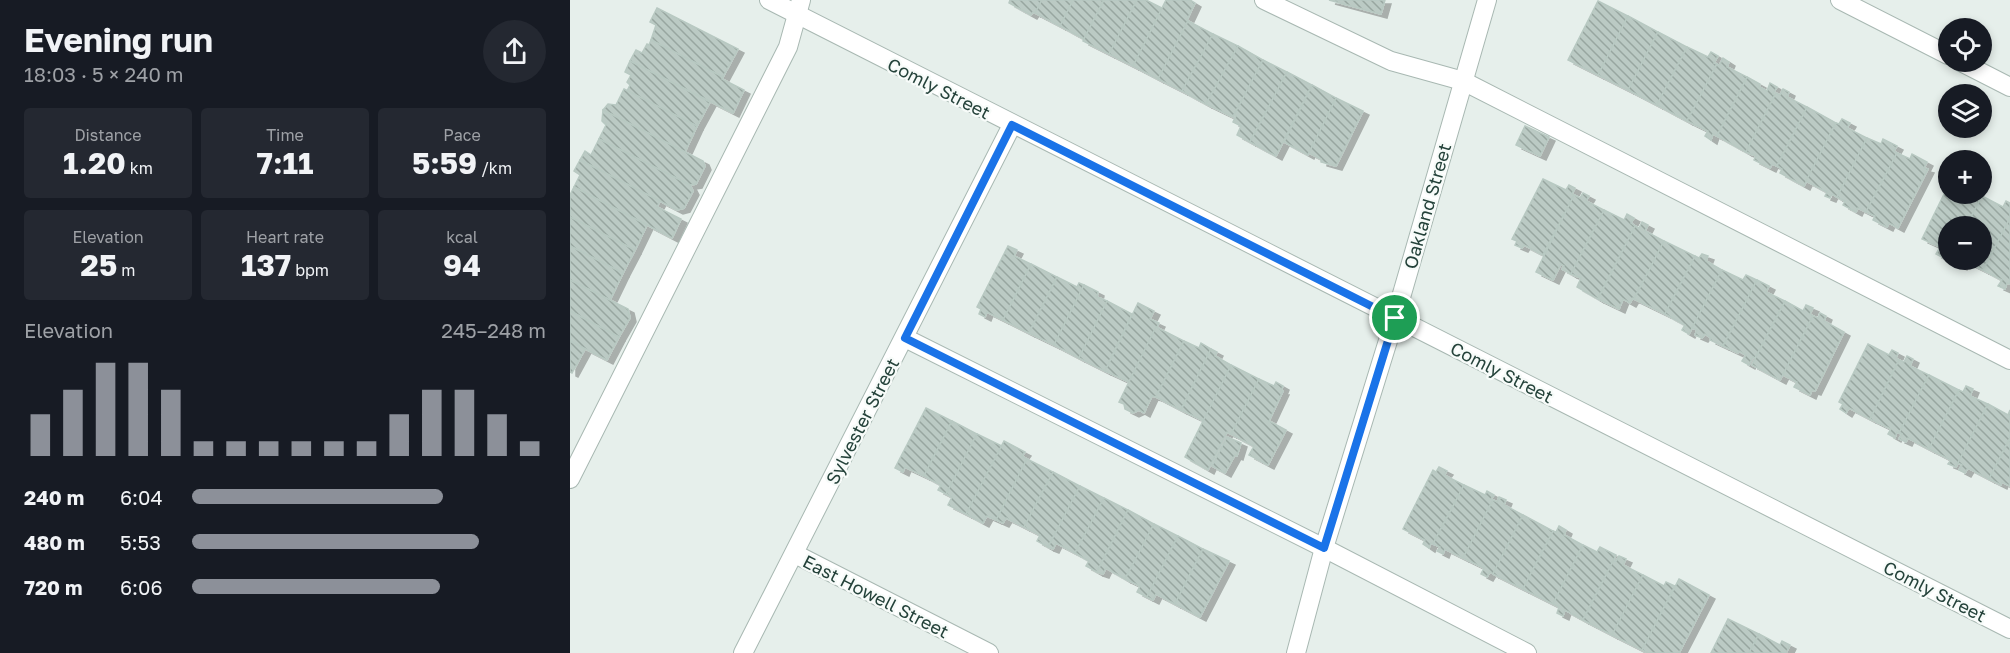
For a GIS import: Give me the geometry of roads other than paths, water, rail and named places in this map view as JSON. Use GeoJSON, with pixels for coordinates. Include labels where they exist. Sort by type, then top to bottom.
{"type":"FeatureCollection","features":[{"type":"Feature","properties":{"kind":"street","name":"Comly Street"},"geometry":{"type":"LineString","coordinates":[[769,0],[799,7],[1012,125],[2010,629]]}},
{"type":"Feature","properties":{"kind":"street"},"geometry":{"type":"LineString","coordinates":[[1264,0],[1390,61],[1463,81],[2010,360]]}},
{"type":"Feature","properties":{"kind":"street","name":"Oakland Street"},"geometry":{"type":"LineString","coordinates":[[1296,653],[1324,548],[1395,318],[1487,0]]}},
{"type":"Feature","properties":{"kind":"street"},"geometry":{"type":"LineString","coordinates":[[1840,0],[1938,50]]}},
{"type":"Feature","properties":{"kind":"street"},"geometry":{"type":"LineString","coordinates":[[570,479],[788,47],[799,7]]}},
{"type":"Feature","properties":{"kind":"street"},"geometry":{"type":"LineString","coordinates":[[1981,72],[2010,87]]}},
{"type":"Feature","properties":{"kind":"street","name":"Sylvester Street"},"geometry":{"type":"LineString","coordinates":[[743,653],[1012,125]]}},
{"type":"Feature","properties":{"kind":"street"},"geometry":{"type":"LineString","coordinates":[[905,338],[1324,548],[1527,653]]}},
{"type":"Feature","properties":{"kind":"street","name":"East Howell Street"},"geometry":{"type":"LineString","coordinates":[[795,554],[989,653]]}}]}
